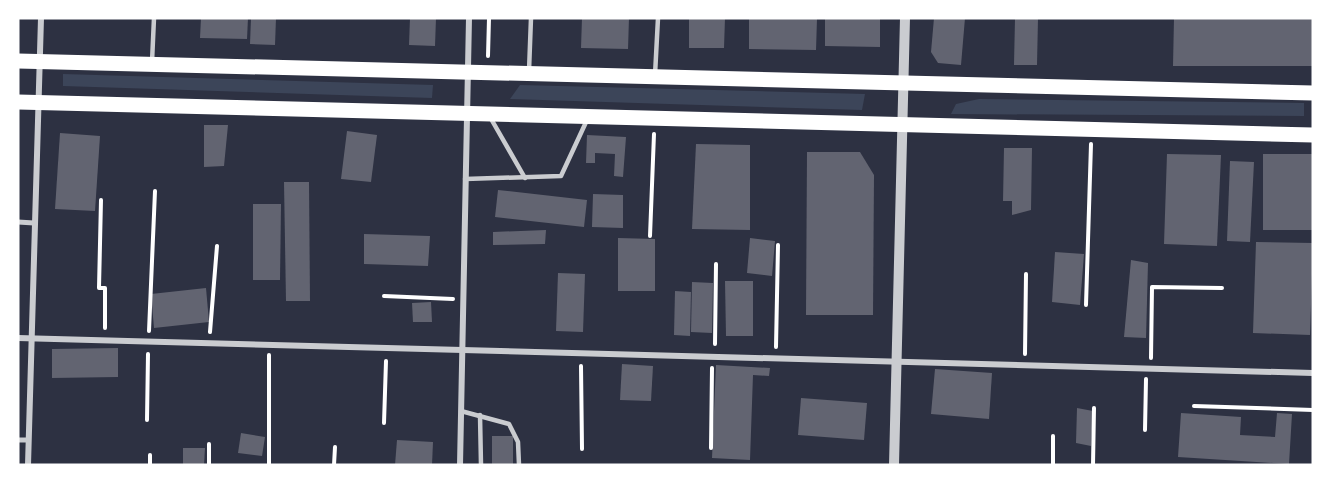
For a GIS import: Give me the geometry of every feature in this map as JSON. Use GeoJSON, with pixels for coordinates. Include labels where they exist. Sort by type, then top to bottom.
{"type":"FeatureCollection","features":[{"type":"Feature","properties":{"kind":"main road"},"geometry":{"type":"LineString","coordinates":[[18,61],[1313,93]]}},
{"type":"Feature","properties":{"kind":"main road"},"geometry":{"type":"LineString","coordinates":[[18,102],[1313,135]]}},
{"type":"Feature","properties":{"kind":"street"},"geometry":{"type":"LineString","coordinates":[[28,465],[41,18]]}},
{"type":"Feature","properties":{"kind":"street"},"geometry":{"type":"LineString","coordinates":[[460,465],[460,350],[469,18]]}},
{"type":"Feature","properties":{"kind":"street"},"geometry":{"type":"LineString","coordinates":[[894,465],[905,18]]}},
{"type":"Feature","properties":{"kind":"street"},"geometry":{"type":"LineString","coordinates":[[18,222],[34,223]]}},
{"type":"Feature","properties":{"kind":"street"},"geometry":{"type":"LineString","coordinates":[[18,338],[1313,373]]}},
{"type":"Feature","properties":{"kind":"street"},"geometry":{"type":"LineString","coordinates":[[18,440],[28,440]]}},
{"type":"Feature","properties":{"kind":"lane"},"geometry":{"type":"LineString","coordinates":[[152,64],[154,18]]}},
{"type":"Feature","properties":{"kind":"lane"},"geometry":{"type":"LineString","coordinates":[[529,74],[531,18]]}},
{"type":"Feature","properties":{"kind":"lane"},"geometry":{"type":"LineString","coordinates":[[655,76],[658,18]]}},
{"type":"Feature","properties":{"kind":"lane"},"geometry":{"type":"LineString","coordinates":[[489,114],[525,178]]}},
{"type":"Feature","properties":{"kind":"lane"},"geometry":{"type":"LineString","coordinates":[[465,179],[557,178],[565,173],[589,117]]}},
{"type":"Feature","properties":{"kind":"lane"},"geometry":{"type":"LineString","coordinates":[[461,411],[509,424],[518,442],[519,465]]}},
{"type":"Feature","properties":{"kind":"lane"},"geometry":{"type":"LineString","coordinates":[[480,416],[481,465]]}},
{"type":"Feature","properties":{"kind":"path"},"geometry":{"type":"LineString","coordinates":[[487,72],[489,18]]}},
{"type":"Feature","properties":{"kind":"path"},"geometry":{"type":"LineString","coordinates":[[650,236],[655,118]]}},
{"type":"Feature","properties":{"kind":"path"},"geometry":{"type":"LineString","coordinates":[[1086,305],[1091,129]]}},
{"type":"Feature","properties":{"kind":"path"},"geometry":{"type":"LineString","coordinates":[[147,420],[155,191]]}},
{"type":"Feature","properties":{"kind":"path"},"geometry":{"type":"LineString","coordinates":[[102,200],[99,288],[105,288],[105,340]]}},
{"type":"Feature","properties":{"kind":"path"},"geometry":{"type":"LineString","coordinates":[[776,358],[778,245]]}},
{"type":"Feature","properties":{"kind":"path"},"geometry":{"type":"LineString","coordinates":[[209,343],[218,246]]}},
{"type":"Feature","properties":{"kind":"path"},"geometry":{"type":"LineString","coordinates":[[711,448],[716,264]]}},
{"type":"Feature","properties":{"kind":"path"},"geometry":{"type":"LineString","coordinates":[[1024,365],[1026,274]]}},
{"type":"Feature","properties":{"kind":"path"},"geometry":{"type":"LineString","coordinates":[[1145,430],[1152,287],[1222,288]]}},
{"type":"Feature","properties":{"kind":"path"},"geometry":{"type":"LineString","coordinates":[[384,296],[462,299]]}},
{"type":"Feature","properties":{"kind":"path"},"geometry":{"type":"LineString","coordinates":[[269,345],[269,465]]}},
{"type":"Feature","properties":{"kind":"path"},"geometry":{"type":"LineString","coordinates":[[384,423],[386,348]]}},
{"type":"Feature","properties":{"kind":"path"},"geometry":{"type":"LineString","coordinates":[[581,353],[582,449]]}},
{"type":"Feature","properties":{"kind":"path"},"geometry":{"type":"LineString","coordinates":[[1194,406],[1313,410]]}},
{"type":"Feature","properties":{"kind":"path"},"geometry":{"type":"LineString","coordinates":[[1093,465],[1094,408]]}},
{"type":"Feature","properties":{"kind":"path"},"geometry":{"type":"LineString","coordinates":[[1053,436],[1053,465]]}},
{"type":"Feature","properties":{"kind":"path"},"geometry":{"type":"LineString","coordinates":[[209,444],[209,465]]}},
{"type":"Feature","properties":{"kind":"path"},"geometry":{"type":"LineString","coordinates":[[334,447],[334,465]]}},
{"type":"Feature","properties":{"kind":"path"},"geometry":{"type":"LineString","coordinates":[[150,455],[150,465]]}},
{"type":"Feature","properties":{"kind":"shaded area"},"geometry":{"type":"Polygon","coordinates":[[[63,74],[433,85],[432,98],[63,86],[63,74]]]}},
{"type":"Feature","properties":{"kind":"shaded area"},"geometry":{"type":"Polygon","coordinates":[[[520,85],[865,94],[862,110],[510,99],[520,85]]]}},
{"type":"Feature","properties":{"kind":"shaded area"},"geometry":{"type":"Polygon","coordinates":[[[979,99],[1304,103],[1304,116],[951,114],[956,104],[979,99]]]}},
{"type":"Feature","properties":{"kind":"building"},"geometry":{"type":"Polygon","coordinates":[[[201,18],[248,18],[247,39],[200,38],[201,18]]]}},
{"type":"Feature","properties":{"kind":"building"},"geometry":{"type":"Polygon","coordinates":[[[251,18],[276,18],[275,45],[250,44],[251,18]]]}},
{"type":"Feature","properties":{"kind":"building"},"geometry":{"type":"Polygon","coordinates":[[[410,18],[436,18],[435,46],[409,45],[410,18]]]}},
{"type":"Feature","properties":{"kind":"building"},"geometry":{"type":"Polygon","coordinates":[[[582,18],[629,18],[628,49],[581,48],[582,18]]]}},
{"type":"Feature","properties":{"kind":"building"},"geometry":{"type":"Polygon","coordinates":[[[689,18],[725,18],[724,48],[689,48],[689,18]]]}},
{"type":"Feature","properties":{"kind":"building"},"geometry":{"type":"Polygon","coordinates":[[[749,18],[817,18],[816,50],[749,49],[749,18]]]}},
{"type":"Feature","properties":{"kind":"building"},"geometry":{"type":"Polygon","coordinates":[[[825,18],[880,18],[880,47],[825,46],[825,18]]]}},
{"type":"Feature","properties":{"kind":"building"},"geometry":{"type":"Polygon","coordinates":[[[934,18],[965,18],[961,65],[938,63],[931,52],[934,18]]]}},
{"type":"Feature","properties":{"kind":"building"},"geometry":{"type":"Polygon","coordinates":[[[1015,18],[1038,18],[1037,65],[1014,65],[1015,18]]]}},
{"type":"Feature","properties":{"kind":"building"},"geometry":{"type":"Polygon","coordinates":[[[1174,18],[1313,18],[1313,66],[1173,66],[1174,18]]]}},
{"type":"Feature","properties":{"kind":"building"},"geometry":{"type":"Polygon","coordinates":[[[204,125],[228,125],[224,166],[204,167],[204,125]]]}},
{"type":"Feature","properties":{"kind":"building"},"geometry":{"type":"Polygon","coordinates":[[[347,131],[377,135],[371,182],[341,179],[347,131]]]}},
{"type":"Feature","properties":{"kind":"building"},"geometry":{"type":"Polygon","coordinates":[[[60,133],[100,136],[95,211],[55,209],[60,133]]]}},
{"type":"Feature","properties":{"kind":"building"},"geometry":{"type":"Polygon","coordinates":[[[587,135],[626,137],[623,177],[614,176],[615,154],[595,153],[595,163],[586,163],[587,135]]]}},
{"type":"Feature","properties":{"kind":"building"},"geometry":{"type":"Polygon","coordinates":[[[696,144],[750,145],[750,230],[692,229],[696,144]]]}},
{"type":"Feature","properties":{"kind":"building"},"geometry":{"type":"Polygon","coordinates":[[[1004,148],[1032,148],[1031,210],[1012,215],[1012,201],[1003,201],[1004,148]]]}},
{"type":"Feature","properties":{"kind":"building"},"geometry":{"type":"Polygon","coordinates":[[[807,152],[860,152],[874,175],[873,315],[806,315],[807,152]]]}},
{"type":"Feature","properties":{"kind":"building"},"geometry":{"type":"Polygon","coordinates":[[[1167,154],[1221,155],[1217,246],[1164,244],[1167,154]]]}},
{"type":"Feature","properties":{"kind":"building"},"geometry":{"type":"Polygon","coordinates":[[[1263,154],[1313,154],[1313,230],[1263,230],[1263,154]]]}},
{"type":"Feature","properties":{"kind":"building"},"geometry":{"type":"Polygon","coordinates":[[[1230,161],[1254,162],[1250,242],[1227,241],[1230,161]]]}},
{"type":"Feature","properties":{"kind":"building"},"geometry":{"type":"Polygon","coordinates":[[[284,182],[309,182],[310,301],[286,301],[284,182]]]}},
{"type":"Feature","properties":{"kind":"building"},"geometry":{"type":"Polygon","coordinates":[[[498,190],[587,200],[584,227],[495,217],[498,190]]]}},
{"type":"Feature","properties":{"kind":"building"},"geometry":{"type":"Polygon","coordinates":[[[593,194],[623,195],[623,228],[592,227],[593,194]]]}},
{"type":"Feature","properties":{"kind":"building"},"geometry":{"type":"Polygon","coordinates":[[[253,204],[281,204],[280,280],[253,280],[253,204]]]}},
{"type":"Feature","properties":{"kind":"building"},"geometry":{"type":"Polygon","coordinates":[[[546,230],[545,244],[493,245],[493,232],[546,230]]]}},
{"type":"Feature","properties":{"kind":"building"},"geometry":{"type":"Polygon","coordinates":[[[364,234],[430,236],[428,266],[364,264],[364,234]]]}},
{"type":"Feature","properties":{"kind":"building"},"geometry":{"type":"Polygon","coordinates":[[[618,238],[655,239],[655,291],[618,291],[618,238]]]}},
{"type":"Feature","properties":{"kind":"building"},"geometry":{"type":"Polygon","coordinates":[[[750,238],[775,241],[772,276],[747,273],[750,238]]]}},
{"type":"Feature","properties":{"kind":"building"},"geometry":{"type":"Polygon","coordinates":[[[1256,242],[1313,243],[1310,335],[1253,333],[1256,242]]]}},
{"type":"Feature","properties":{"kind":"building"},"geometry":{"type":"Polygon","coordinates":[[[1055,252],[1084,254],[1080,305],[1052,302],[1055,252]]]}},
{"type":"Feature","properties":{"kind":"building"},"geometry":{"type":"Polygon","coordinates":[[[1131,260],[1148,263],[1146,338],[1124,337],[1131,260]]]}},
{"type":"Feature","properties":{"kind":"building"},"geometry":{"type":"Polygon","coordinates":[[[558,273],[585,274],[583,332],[556,331],[558,273]]]}},
{"type":"Feature","properties":{"kind":"building"},"geometry":{"type":"Polygon","coordinates":[[[725,281],[753,281],[753,336],[726,336],[725,281]]]}},
{"type":"Feature","properties":{"kind":"building"},"geometry":{"type":"Polygon","coordinates":[[[692,282],[713,283],[712,333],[691,332],[692,282]]]}},
{"type":"Feature","properties":{"kind":"building"},"geometry":{"type":"Polygon","coordinates":[[[206,288],[209,322],[154,328],[151,294],[206,288]]]}},
{"type":"Feature","properties":{"kind":"building"},"geometry":{"type":"Polygon","coordinates":[[[675,291],[691,292],[690,336],[674,335],[675,291]]]}},
{"type":"Feature","properties":{"kind":"building"},"geometry":{"type":"Polygon","coordinates":[[[431,302],[432,322],[413,322],[412,303],[431,302]]]}},
{"type":"Feature","properties":{"kind":"building"},"geometry":{"type":"Polygon","coordinates":[[[118,348],[118,377],[52,378],[52,349],[118,348]]]}},
{"type":"Feature","properties":{"kind":"building"},"geometry":{"type":"Polygon","coordinates":[[[622,364],[653,366],[651,401],[620,400],[622,364]]]}},
{"type":"Feature","properties":{"kind":"building"},"geometry":{"type":"Polygon","coordinates":[[[716,365],[770,368],[769,376],[753,375],[750,460],[712,458],[716,365]]]}},
{"type":"Feature","properties":{"kind":"building"},"geometry":{"type":"Polygon","coordinates":[[[935,369],[992,373],[989,419],[931,414],[935,369]]]}},
{"type":"Feature","properties":{"kind":"building"},"geometry":{"type":"Polygon","coordinates":[[[801,398],[867,403],[864,440],[798,435],[801,398]]]}},
{"type":"Feature","properties":{"kind":"building"},"geometry":{"type":"Polygon","coordinates":[[[1077,408],[1093,411],[1091,446],[1076,443],[1077,408]]]}},
{"type":"Feature","properties":{"kind":"building"},"geometry":{"type":"Polygon","coordinates":[[[1181,413],[1241,417],[1240,435],[1275,437],[1277,413],[1292,414],[1289,464],[1178,457],[1181,413]]]}},
{"type":"Feature","properties":{"kind":"building"},"geometry":{"type":"Polygon","coordinates":[[[241,433],[265,437],[262,456],[238,453],[241,433]]]}},
{"type":"Feature","properties":{"kind":"building"},"geometry":{"type":"Polygon","coordinates":[[[492,436],[513,436],[513,465],[492,465],[492,436]]]}},
{"type":"Feature","properties":{"kind":"building"},"geometry":{"type":"Polygon","coordinates":[[[397,440],[433,442],[432,465],[395,465],[397,440]]]}},
{"type":"Feature","properties":{"kind":"building"},"geometry":{"type":"Polygon","coordinates":[[[183,448],[205,448],[204,465],[183,465],[183,448]]]}}]}
